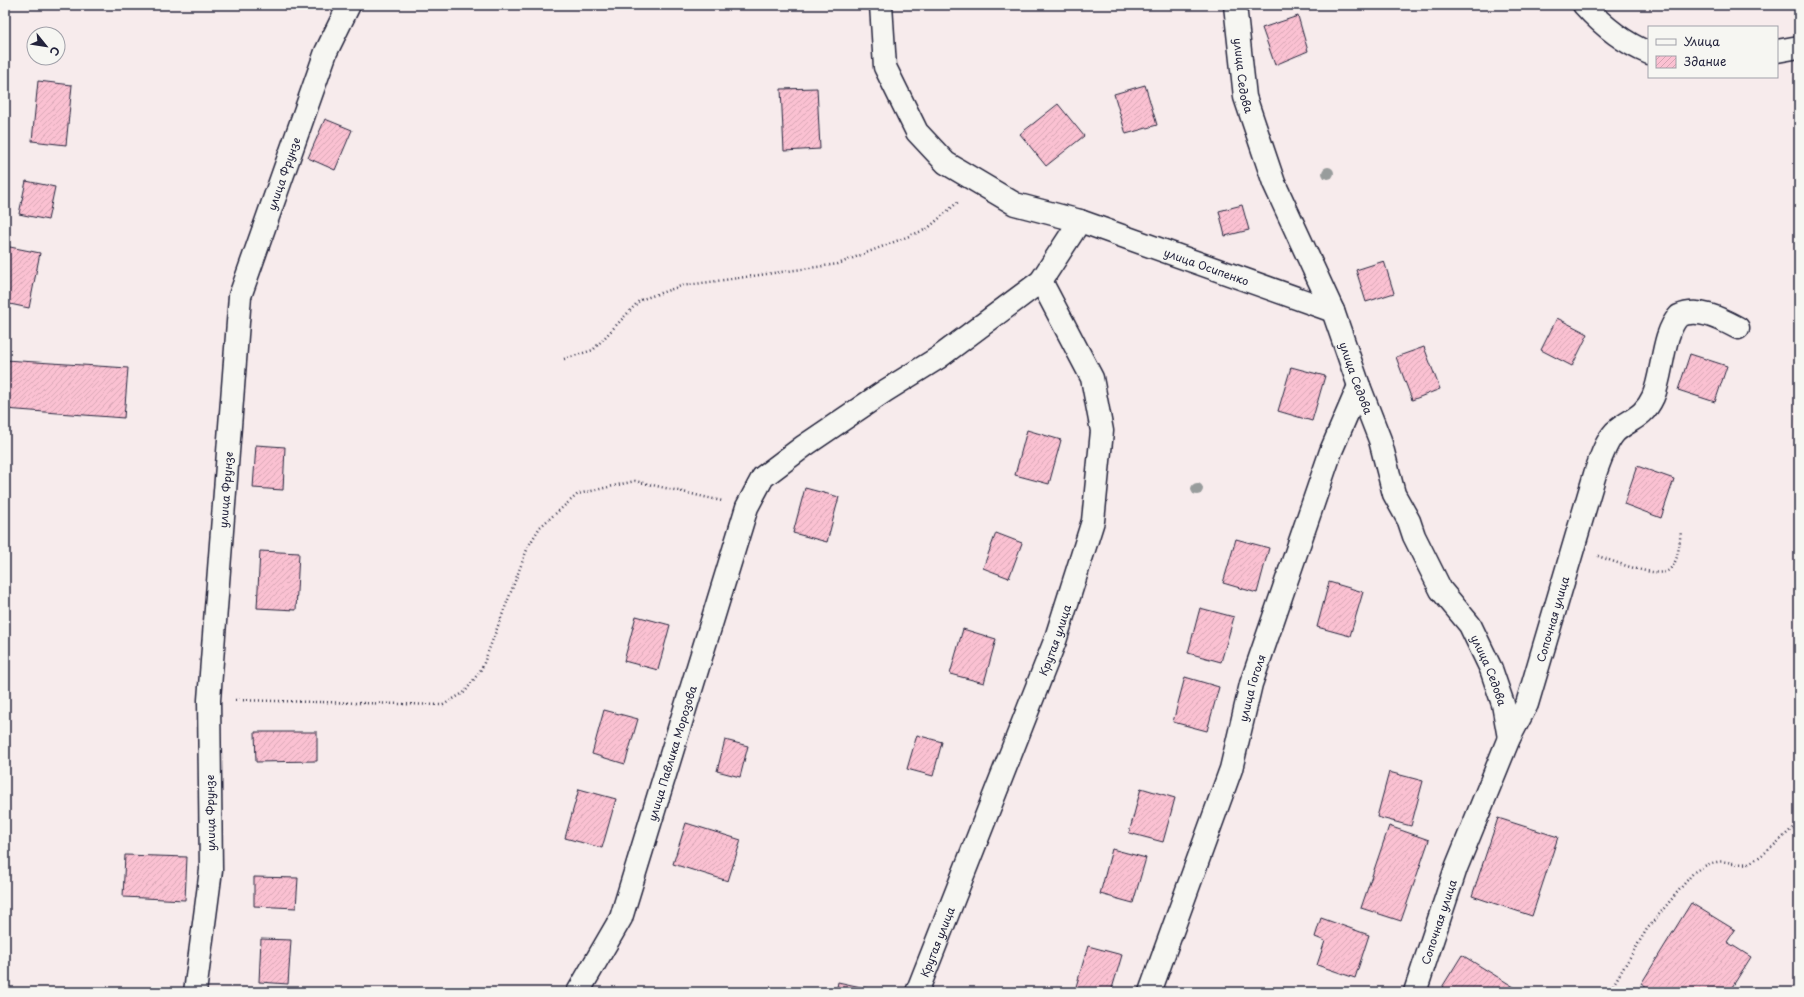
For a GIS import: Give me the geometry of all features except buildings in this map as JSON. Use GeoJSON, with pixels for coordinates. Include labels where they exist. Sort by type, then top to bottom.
{"type":"FeatureCollection","features":[{"type":"Feature","properties":{"kind":"street","name":"улица Фрунзе"},"geometry":{"type":"LineString","coordinates":[[195,992],[211,870],[209,700],[240,296],[326,52],[348,5]]}},
{"type":"Feature","properties":{"kind":"street","name":"улица Осипенко"},"geometry":{"type":"LineString","coordinates":[[881,5],[885,67],[917,132],[946,163],[1015,204],[1080,221],[1333,311]]}},
{"type":"Feature","properties":{"kind":"street","name":"улица Седова"},"geometry":{"type":"LineString","coordinates":[[1235,5],[1245,97],[1274,183],[1333,311],[1359,386],[1380,440],[1394,494],[1409,521],[1414,536],[1424,553],[1441,590],[1470,625],[1492,669],[1503,704],[1509,738]]}},
{"type":"Feature","properties":{"kind":"street"},"geometry":{"type":"LineString","coordinates":[[1584,5],[1625,41],[1648,52]]}},
{"type":"Feature","properties":{"kind":"street"},"geometry":{"type":"LineString","coordinates":[[1778,51],[1799,47]]}},
{"type":"Feature","properties":{"kind":"street"},"geometry":{"type":"LineString","coordinates":[[1041,281],[1080,221]]}},
{"type":"Feature","properties":{"kind":"street","name":"улица Павлика Морозова"},"geometry":{"type":"LineString","coordinates":[[578,992],[621,918],[747,507],[763,477],[804,446],[885,391],[938,358],[1041,281]]}},
{"type":"Feature","properties":{"kind":"street","name":"Крутая улица"},"geometry":{"type":"LineString","coordinates":[[917,992],[1055,641],[1093,521],[1102,431],[1092,378],[1041,281]]}},
{"type":"Feature","properties":{"kind":"street","name":"Сопочная улица"},"geometry":{"type":"LineString","coordinates":[[1415,992],[1456,868],[1509,738],[1527,704],[1573,547],[1604,451],[1616,431],[1639,417],[1650,402],[1658,381],[1670,331],[1677,319],[1683,315],[1709,315],[1721,318],[1738,328]]}},
{"type":"Feature","properties":{"kind":"street","name":"улица Гоголя"},"geometry":{"type":"LineString","coordinates":[[1150,992],[1231,769],[1251,684],[1331,451],[1359,386]]}},
{"type":"Feature","properties":{"kind":"path"},"geometry":{"type":"LineString","coordinates":[[564,359],[593,350],[640,300],[681,286],[838,264],[927,229],[980,183]]}},
{"type":"Feature","properties":{"kind":"path"},"geometry":{"type":"LineString","coordinates":[[209,700],[443,704],[465,692],[482,668],[528,547],[540,527],[578,494],[635,482],[747,507]]}},
{"type":"Feature","properties":{"kind":"path"},"geometry":{"type":"LineString","coordinates":[[1573,547],[1626,566],[1662,574],[1670,570],[1676,560],[1681,532]]}},
{"type":"Feature","properties":{"kind":"path"},"geometry":{"type":"LineString","coordinates":[[1609,992],[1647,929],[1694,872],[1702,867],[1717,862],[1736,864],[1749,862],[1769,848],[1799,822]]}}]}
